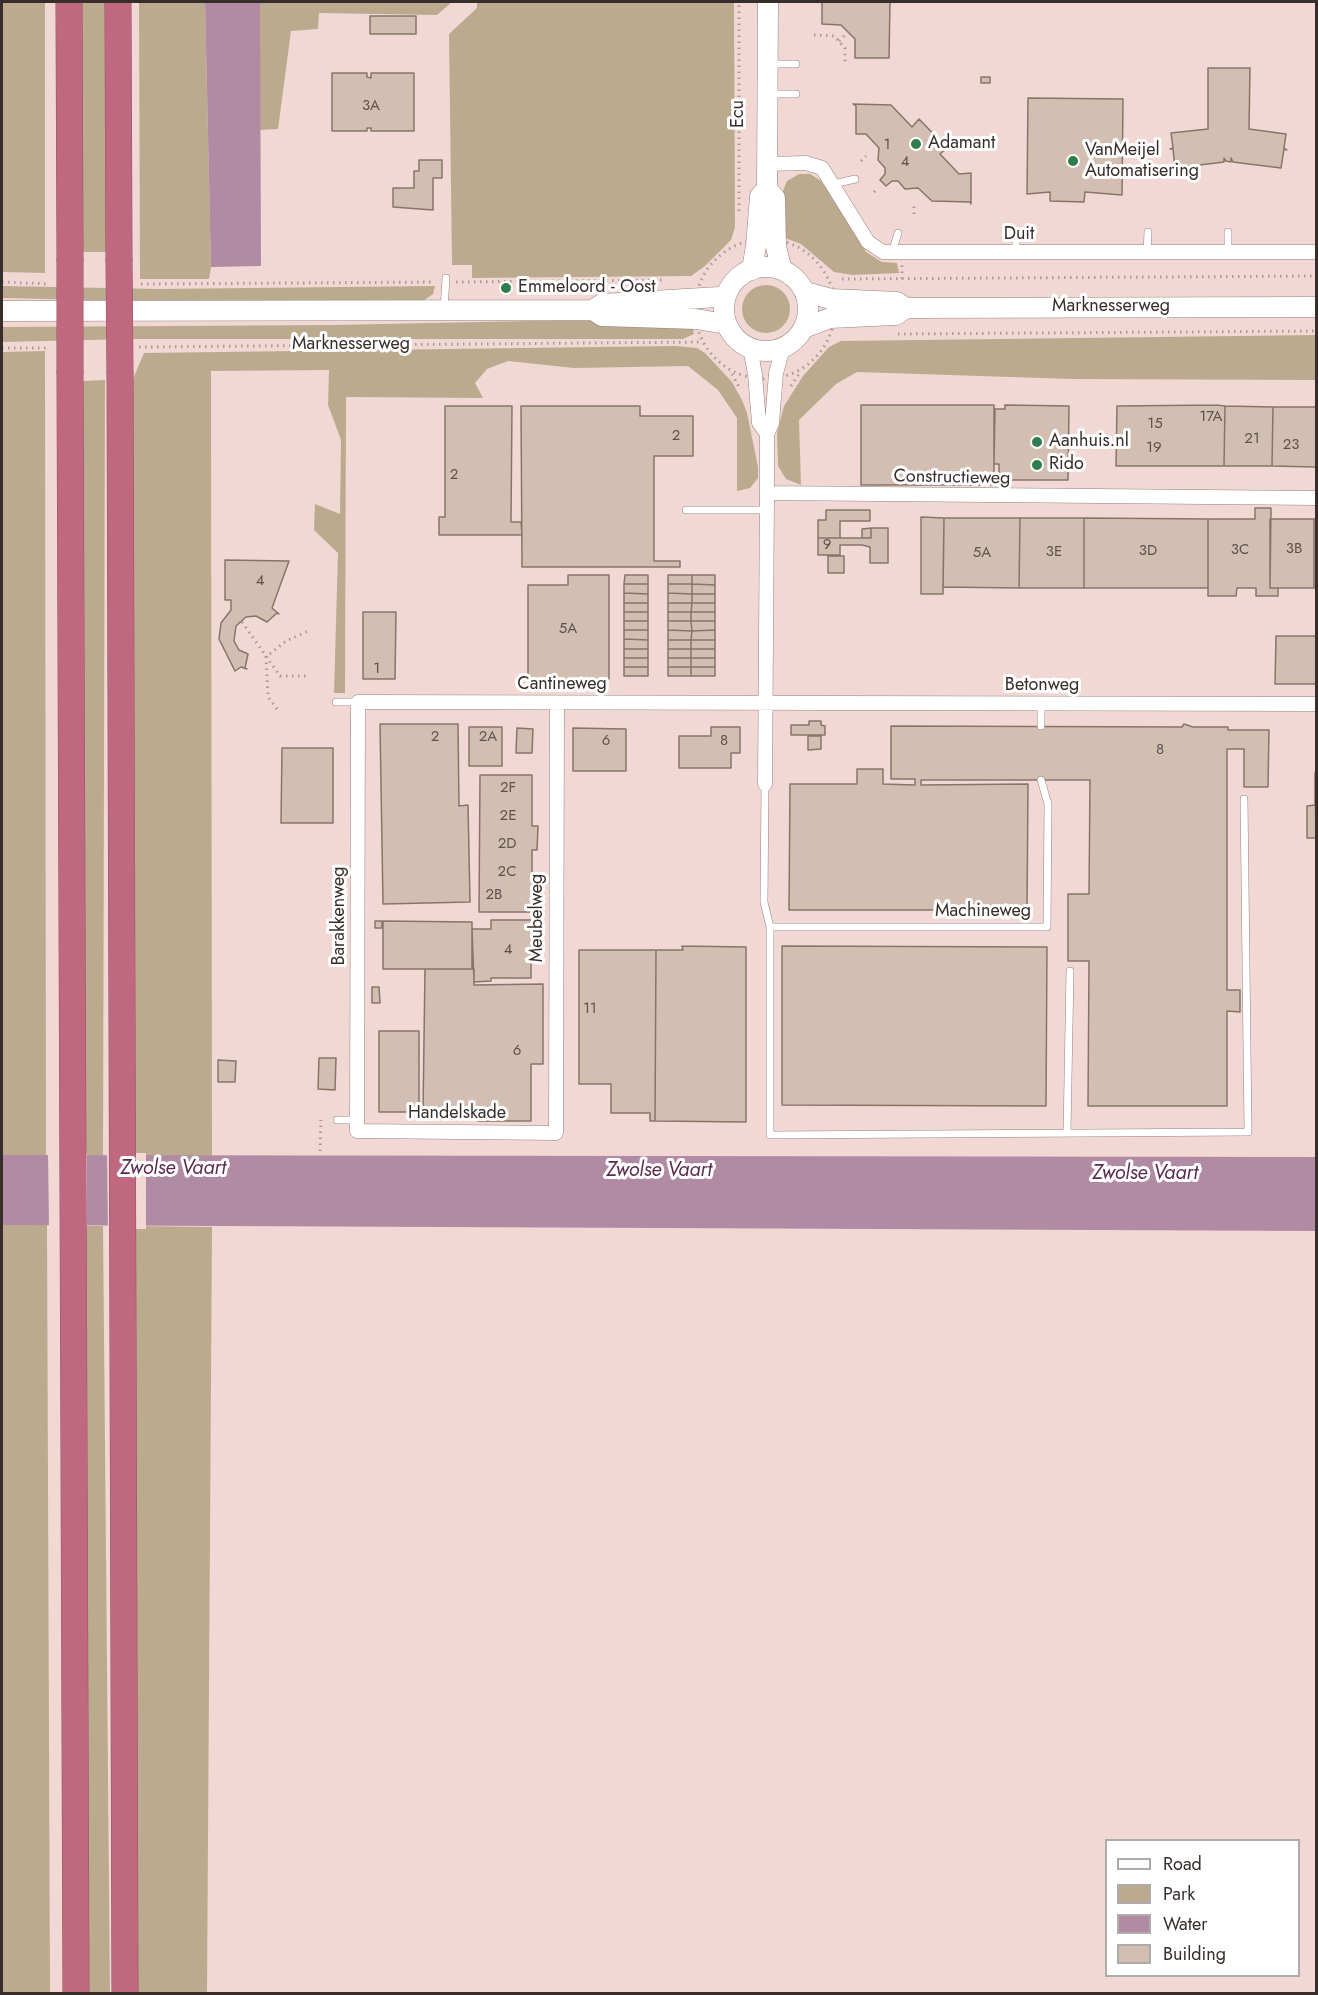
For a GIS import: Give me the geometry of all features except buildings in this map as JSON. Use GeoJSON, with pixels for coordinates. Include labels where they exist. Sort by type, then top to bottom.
{"type":"FeatureCollection","features":[{"type":"Feature","properties":{"kind":"highway"},"geometry":{"type":"LineString","coordinates":[[69,2],[76,1994]]}},
{"type":"Feature","properties":{"kind":"highway"},"geometry":{"type":"LineString","coordinates":[[118,2],[125,1994]]}},
{"type":"Feature","properties":{"kind":"main road","name":"Ecu"},"geometry":{"type":"LineString","coordinates":[[768,2],[767,189],[774,198],[776,247],[782,270]]}},
{"type":"Feature","properties":{"kind":"main road","name":"Ecu"},"geometry":{"type":"LineString","coordinates":[[752,270],[760,196],[767,189]]}},
{"type":"Feature","properties":{"kind":"main road"},"geometry":{"type":"LineString","coordinates":[[767,267],[782,270],[796,279],[805,292],[809,310],[804,328],[799,336],[783,348],[766,352],[750,348],[736,339],[726,324],[724,309],[727,294],[737,279],[752,270],[767,267]]}},
{"type":"Feature","properties":{"kind":"main road","name":"Marknesserweg"},"geometry":{"type":"LineString","coordinates":[[805,292],[831,299],[897,302],[906,308],[1317,307]]}},
{"type":"Feature","properties":{"kind":"main road","name":"Marknesserweg"},"geometry":{"type":"LineString","coordinates":[[593,310],[602,304],[719,297],[727,294]]}},
{"type":"Feature","properties":{"kind":"main road","name":"Marknesserweg"},"geometry":{"type":"LineString","coordinates":[[804,328],[830,318],[896,315],[906,308]]}},
{"type":"Feature","properties":{"kind":"main road","name":"Marknesserweg"},"geometry":{"type":"LineString","coordinates":[[2,311],[593,310],[602,315],[696,319],[726,324]]}},
{"type":"Feature","properties":{"kind":"street","name":"Duit"},"geometry":{"type":"LineString","coordinates":[[767,164],[811,163],[825,170],[868,242],[879,251],[892,253],[1317,252]]}},
{"type":"Feature","properties":{"kind":"street"},"geometry":{"type":"LineString","coordinates":[[750,348],[755,374],[759,423],[767,434]]}},
{"type":"Feature","properties":{"kind":"street"},"geometry":{"type":"LineString","coordinates":[[765,784],[767,434],[772,423],[776,373],[783,348]]}},
{"type":"Feature","properties":{"kind":"street","name":"Constructieweg"},"geometry":{"type":"LineString","coordinates":[[767,493],[1317,498]]}},
{"type":"Feature","properties":{"kind":"street","name":"Cantineweg"},"geometry":{"type":"LineString","coordinates":[[358,702],[766,704]]}},
{"type":"Feature","properties":{"kind":"street","name":"Barakkenweg"},"geometry":{"type":"LineString","coordinates":[[357,1126],[358,702]]}},
{"type":"Feature","properties":{"kind":"street","name":"Meubelweg"},"geometry":{"type":"LineString","coordinates":[[556,1133],[557,703]]}},
{"type":"Feature","properties":{"kind":"street","name":"Betonweg"},"geometry":{"type":"LineString","coordinates":[[766,704],[1317,704]]}},
{"type":"Feature","properties":{"kind":"street","name":"Handelskade"},"geometry":{"type":"LineString","coordinates":[[357,1126],[556,1133]]}},
{"type":"Feature","properties":{"kind":"lane"},"geometry":{"type":"LineString","coordinates":[[767,64],[796,64]]}},
{"type":"Feature","properties":{"kind":"lane"},"geometry":{"type":"LineString","coordinates":[[767,94],[796,94]]}},
{"type":"Feature","properties":{"kind":"lane"},"geometry":{"type":"LineString","coordinates":[[834,184],[855,179]]}},
{"type":"Feature","properties":{"kind":"lane"},"geometry":{"type":"LineString","coordinates":[[1016,232],[1016,253]]}},
{"type":"Feature","properties":{"kind":"lane"},"geometry":{"type":"LineString","coordinates":[[1147,253],[1148,232]]}},
{"type":"Feature","properties":{"kind":"lane"},"geometry":{"type":"LineString","coordinates":[[1228,232],[1228,253]]}},
{"type":"Feature","properties":{"kind":"lane"},"geometry":{"type":"LineString","coordinates":[[892,253],[898,233]]}},
{"type":"Feature","properties":{"kind":"lane"},"geometry":{"type":"LineString","coordinates":[[444,311],[446,280]]}},
{"type":"Feature","properties":{"kind":"lane"},"geometry":{"type":"LineString","coordinates":[[686,510],[767,510]]}},
{"type":"Feature","properties":{"kind":"lane"},"geometry":{"type":"LineString","coordinates":[[336,702],[358,702]]}},
{"type":"Feature","properties":{"kind":"lane"},"geometry":{"type":"LineString","coordinates":[[1041,704],[1041,726]]}},
{"type":"Feature","properties":{"kind":"lane","name":"Machineweg"},"geometry":{"type":"LineString","coordinates":[[770,927],[1047,927],[1048,804],[1041,780]]}},
{"type":"Feature","properties":{"kind":"lane"},"geometry":{"type":"LineString","coordinates":[[765,784],[764,903],[770,927],[770,1135],[1248,1132],[1244,799]]}},
{"type":"Feature","properties":{"kind":"lane"},"geometry":{"type":"LineString","coordinates":[[1067,1133],[1070,971]]}},
{"type":"Feature","properties":{"kind":"lane"},"geometry":{"type":"LineString","coordinates":[[337,1120],[357,1126]]}},
{"type":"Feature","properties":{"kind":"path","name":"Ecu"},"geometry":{"type":"LineString","coordinates":[[739,2],[741,64],[739,215]]}},
{"type":"Feature","properties":{"kind":"path"},"geometry":{"type":"LineString","coordinates":[[839,42],[848,32]]}},
{"type":"Feature","properties":{"kind":"path"},"geometry":{"type":"LineString","coordinates":[[814,35],[834,36],[845,48],[845,65]]}},
{"type":"Feature","properties":{"kind":"path"},"geometry":{"type":"LineString","coordinates":[[861,161],[866,156]]}},
{"type":"Feature","properties":{"kind":"path"},"geometry":{"type":"LineString","coordinates":[[874,192],[878,188]]}},
{"type":"Feature","properties":{"kind":"path"},"geometry":{"type":"LineString","coordinates":[[914,205],[914,214]]}},
{"type":"Feature","properties":{"kind":"path"},"geometry":{"type":"LineString","coordinates":[[693,280],[700,279],[724,252],[739,243],[751,240]]}},
{"type":"Feature","properties":{"kind":"path"},"geometry":{"type":"LineString","coordinates":[[783,242],[807,253],[832,280]]}},
{"type":"Feature","properties":{"kind":"path"},"geometry":{"type":"LineString","coordinates":[[850,279],[1317,276]]}},
{"type":"Feature","properties":{"kind":"path"},"geometry":{"type":"LineString","coordinates":[[133,284],[446,280],[479,284],[676,280]]}},
{"type":"Feature","properties":{"kind":"path"},"geometry":{"type":"LineString","coordinates":[[2,282],[53,284]]}},
{"type":"Feature","properties":{"kind":"path","name":"Marknesserweg"},"geometry":{"type":"LineString","coordinates":[[890,334],[1317,331]]}},
{"type":"Feature","properties":{"kind":"path"},"geometry":{"type":"LineString","coordinates":[[781,377],[800,372],[833,335],[840,335]]}},
{"type":"Feature","properties":{"kind":"path","name":"Marknesserweg"},"geometry":{"type":"LineString","coordinates":[[130,347],[701,342],[731,372],[749,377]]}},
{"type":"Feature","properties":{"kind":"path"},"geometry":{"type":"LineString","coordinates":[[2,348],[52,348]]}},
{"type":"Feature","properties":{"kind":"path"},"geometry":{"type":"LineString","coordinates":[[242,622],[280,676],[308,676]]}},
{"type":"Feature","properties":{"kind":"path"},"geometry":{"type":"LineString","coordinates":[[267,657],[286,641],[308,631]]}},
{"type":"Feature","properties":{"kind":"path"},"geometry":{"type":"LineString","coordinates":[[267,657],[268,697],[278,709]]}},
{"type":"Feature","properties":{"kind":"path"},"geometry":{"type":"LineString","coordinates":[[320,1151],[321,1120]]}},
{"type":"Feature","properties":{"kind":"green space"},"geometry":{"type":"Polygon","coordinates":[[[2,2],[45,2],[45,273],[2,272],[2,2]]]}},
{"type":"Feature","properties":{"kind":"green space"},"geometry":{"type":"Polygon","coordinates":[[[78,2],[108,2],[106,252],[81,252],[78,2]]]}},
{"type":"Feature","properties":{"kind":"green space"},"geometry":{"type":"Polygon","coordinates":[[[139,2],[205,2],[211,267],[209,279],[140,279],[139,2]]]}},
{"type":"Feature","properties":{"kind":"green space"},"geometry":{"type":"Polygon","coordinates":[[[260,2],[452,2],[437,15],[319,13],[318,29],[291,31],[278,129],[259,130],[260,2]]]}},
{"type":"Feature","properties":{"kind":"green space"},"geometry":{"type":"Polygon","coordinates":[[[477,2],[734,2],[735,227],[731,240],[705,266],[691,276],[472,278],[472,265],[452,265],[449,34],[477,8],[477,2]]]}},
{"type":"Feature","properties":{"kind":"green space"},"geometry":{"type":"Polygon","coordinates":[[[799,174],[810,174],[823,182],[866,252],[882,262],[897,263],[899,273],[852,275],[834,272],[801,244],[782,237],[780,198],[787,181],[799,174]]]}},
{"type":"Feature","properties":{"kind":"green space"},"geometry":{"type":"Polygon","coordinates":[[[766,285],[783,292],[790,309],[783,326],[766,333],[749,326],[742,309],[749,292],[766,285]]]}},
{"type":"Feature","properties":{"kind":"green space"},"geometry":{"type":"Polygon","coordinates":[[[2,286],[158,289],[435,286],[433,294],[423,301],[222,303],[2,298],[2,286]]]}},
{"type":"Feature","properties":{"kind":"green space"},"geometry":{"type":"Polygon","coordinates":[[[578,320],[692,324],[694,334],[683,339],[132,339],[2,342],[2,327],[334,325],[578,320]]]}},
{"type":"Feature","properties":{"kind":"green space"},"geometry":{"type":"Polygon","coordinates":[[[1316,335],[1316,380],[1072,379],[857,372],[836,384],[799,420],[801,485],[786,479],[778,466],[777,433],[784,406],[803,376],[829,347],[841,341],[1316,335]]]}},
{"type":"Feature","properties":{"kind":"green space"},"geometry":{"type":"Polygon","coordinates":[[[675,346],[697,348],[705,353],[732,382],[742,400],[747,413],[758,467],[758,478],[750,488],[737,491],[737,418],[718,390],[688,366],[574,368],[508,361],[487,369],[475,383],[483,398],[346,397],[345,693],[334,693],[338,553],[314,530],[315,504],[340,514],[341,440],[328,405],[329,370],[211,371],[212,1156],[128,1156],[130,386],[144,353],[675,346]]]}},
{"type":"Feature","properties":{"kind":"green space"},"geometry":{"type":"Polygon","coordinates":[[[45,351],[46,1156],[2,1155],[2,352],[45,351]]]}},
{"type":"Feature","properties":{"kind":"green space"},"geometry":{"type":"Polygon","coordinates":[[[105,380],[103,1156],[76,1155],[84,631],[82,381],[105,380]]]}},
{"type":"Feature","properties":{"kind":"green space"},"geometry":{"type":"Polygon","coordinates":[[[2,1225],[47,1225],[50,1993],[2,1994],[2,1225]]]}},
{"type":"Feature","properties":{"kind":"green space"},"geometry":{"type":"Polygon","coordinates":[[[76,1226],[103,1226],[110,1994],[81,1993],[76,1226]]]}},
{"type":"Feature","properties":{"kind":"green space"},"geometry":{"type":"Polygon","coordinates":[[[128,1226],[212,1227],[207,1993],[135,1993],[128,1226]]]}},
{"type":"Feature","properties":{"kind":"water"},"geometry":{"type":"Polygon","coordinates":[[[205,2],[260,2],[261,266],[211,267],[205,2]]]}},
{"type":"Feature","properties":{"kind":"water","name":"Zwolse Vaart"},"geometry":{"type":"Polygon","coordinates":[[[2,1155],[1316,1157],[1316,1231],[2,1225],[2,1155]]]}},
{"type":"Feature","properties":{"kind":"pier"},"geometry":{"type":"Polygon","coordinates":[[[48,1153],[87,1153],[87,1229],[49,1228],[48,1153]]]}},
{"type":"Feature","properties":{"kind":"pier"},"geometry":{"type":"Polygon","coordinates":[[[107,1153],[146,1153],[146,1229],[108,1229],[107,1153]]]}},
{"type":"Feature","properties":{"kind":"place","name":"Adamant"},"geometry":{"type":"Point","coordinates":[916,144]}},
{"type":"Feature","properties":{"kind":"place","name":"VanMeijel Automatisering"},"geometry":{"type":"Point","coordinates":[1073,161]}},
{"type":"Feature","properties":{"kind":"place","name":"Emmeloord - Oost"},"geometry":{"type":"Point","coordinates":[506,288]}},
{"type":"Feature","properties":{"kind":"place","name":"Aanhuis.nl"},"geometry":{"type":"Point","coordinates":[1037,442]}},
{"type":"Feature","properties":{"kind":"place","name":"Rido"},"geometry":{"type":"Point","coordinates":[1037,465]}}]}
